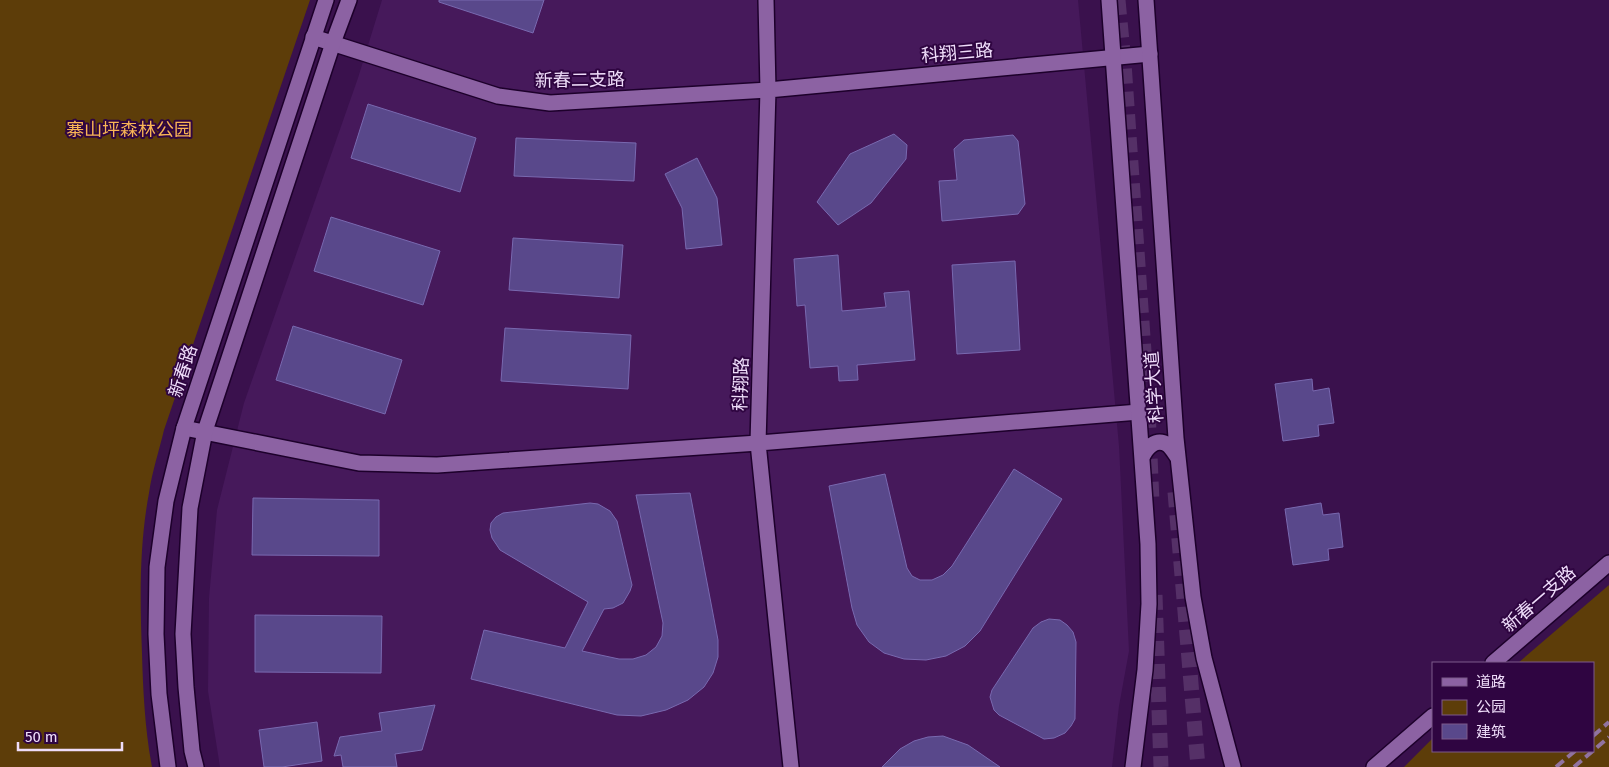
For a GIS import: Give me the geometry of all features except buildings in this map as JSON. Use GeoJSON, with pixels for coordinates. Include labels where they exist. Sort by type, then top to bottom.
{"type":"FeatureCollection","features":[{"type":"Feature","properties":{"kind":"main road","name":"新春路"},"geometry":{"type":"LineString","coordinates":[[168,767],[159,694],[156,634],[157,567],[166,501],[184,428],[312,37],[326,0]]}},
{"type":"Feature","properties":{"kind":"main road"},"geometry":{"type":"LineString","coordinates":[[196,767],[192,751],[186,687],[183,624],[190,508],[205,431],[348,0]]}},
{"type":"Feature","properties":{"kind":"main road","name":"科翔路"},"geometry":{"type":"LineString","coordinates":[[766,0],[768,90],[758,444],[791,767]]}},
{"type":"Feature","properties":{"kind":"main road","name":"科学大道"},"geometry":{"type":"LineString","coordinates":[[1109,0],[1148,544],[1149,604],[1146,670],[1133,767]]}},
{"type":"Feature","properties":{"kind":"main road","name":"科学大道"},"geometry":{"type":"LineString","coordinates":[[1146,0],[1178,458],[1193,597],[1204,658],[1232,767]]}},
{"type":"Feature","properties":{"kind":"main road","name":"新春二支路"},"geometry":{"type":"LineString","coordinates":[[312,37],[498,96],[550,103],[768,90]]}},
{"type":"Feature","properties":{"kind":"main road","name":"科翔三路"},"geometry":{"type":"LineString","coordinates":[[768,90],[1150,54]]}},
{"type":"Feature","properties":{"kind":"main road"},"geometry":{"type":"LineString","coordinates":[[184,428],[360,463],[437,466],[758,444],[1139,412]]}},
{"type":"Feature","properties":{"kind":"main road"},"geometry":{"type":"LineString","coordinates":[[1142,458],[1148,447],[1155,443],[1164,443],[1170,447],[1178,458]]}},
{"type":"Feature","properties":{"kind":"main road","name":"新春一支路"},"geometry":{"type":"LineString","coordinates":[[1494,662],[1609,562]]}},
{"type":"Feature","properties":{"kind":"main road"},"geometry":{"type":"LineString","coordinates":[[1374,767],[1432,717]]}},
{"type":"Feature","properties":{"kind":"shaded area"},"geometry":{"type":"Polygon","coordinates":[[[382,0],[1078,0],[1119,446],[1129,651],[1119,706],[1112,767],[220,767],[208,691],[209,598],[217,510],[244,403],[358,78],[382,0]]]}},
{"type":"Feature","properties":{"kind":"green space","name":"寨山坪森林公园"},"geometry":{"type":"Polygon","coordinates":[[[0,0],[310,0],[164,430],[152,477],[143,533],[141,633],[144,696],[152,767],[0,767],[0,0]]]}},
{"type":"Feature","properties":{"kind":"green space"},"geometry":{"type":"Polygon","coordinates":[[[1609,585],[1609,767],[1404,767],[1432,739],[1432,752],[1594,752],[1594,662],[1519,662],[1609,585]]]}},
{"type":"Feature","properties":{"kind":"tunnel"},"geometry":{"type":"LineString","coordinates":[[1118,0],[1148,409],[1152,502]]}},
{"type":"Feature","properties":{"kind":"tunnel"},"geometry":{"type":"LineString","coordinates":[[1175,492],[1198,767]]}},
{"type":"Feature","properties":{"kind":"tunnel"},"geometry":{"type":"LineString","coordinates":[[1155,595],[1161,767]]}},
{"type":"Feature","properties":{"kind":"railway"},"geometry":{"type":"LineString","coordinates":[[1594,735],[1609,722]]}},
{"type":"Feature","properties":{"kind":"railway"},"geometry":{"type":"LineString","coordinates":[[1594,750],[1609,737]]}},
{"type":"Feature","properties":{"kind":"railway"},"geometry":{"type":"LineString","coordinates":[[1556,767],[1574,752]]}},
{"type":"Feature","properties":{"kind":"railway"},"geometry":{"type":"LineString","coordinates":[[1574,767],[1592,752]]}}]}
